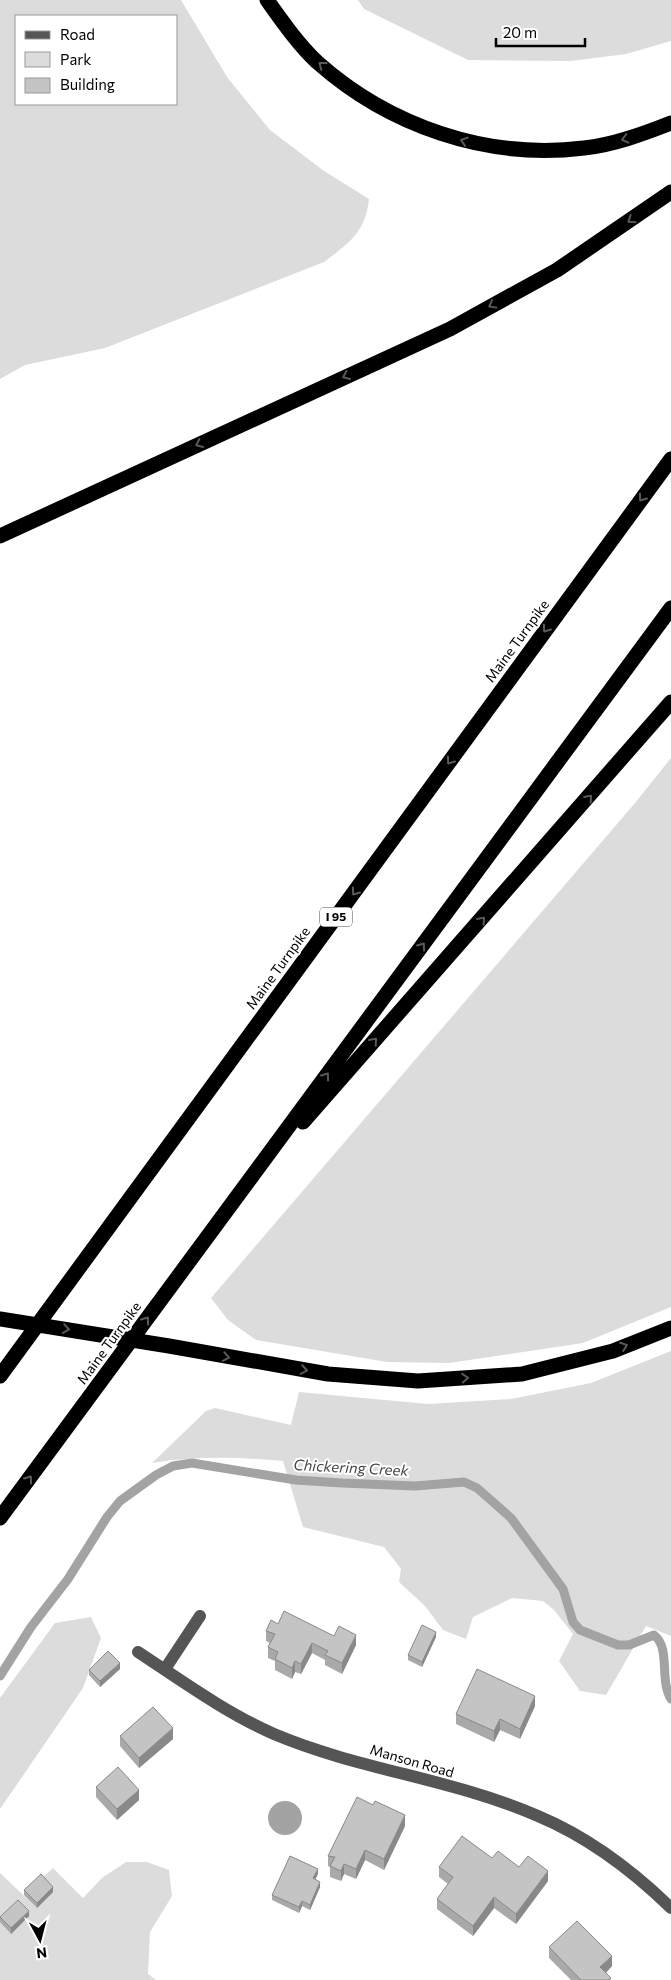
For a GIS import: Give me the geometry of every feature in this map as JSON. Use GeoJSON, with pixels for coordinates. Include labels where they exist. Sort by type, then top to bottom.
{"type":"FeatureCollection","features":[{"type":"Feature","properties":{"kind":"highway"},"geometry":{"type":"LineString","coordinates":[[267,0],[317,61],[367,99],[417,125],[472,144],[530,151],[586,148],[636,136],[671,123]]}},
{"type":"Feature","properties":{"kind":"highway"},"geometry":{"type":"LineString","coordinates":[[0,536],[450,328],[557,270],[671,192]]}},
{"type":"Feature","properties":{"kind":"highway","name":"Maine Turnpike"},"geometry":{"type":"LineString","coordinates":[[0,1376],[671,459]]}},
{"type":"Feature","properties":{"kind":"highway","name":"Maine Turnpike"},"geometry":{"type":"LineString","coordinates":[[0,1518],[671,608]]}},
{"type":"Feature","properties":{"kind":"highway"},"geometry":{"type":"LineString","coordinates":[[238,1196],[671,702]]}},
{"type":"Feature","properties":{"kind":"highway"},"geometry":{"type":"LineString","coordinates":[[0,1320],[149,1342],[328,1374],[418,1381],[522,1374],[612,1351],[671,1328]]}},
{"type":"Feature","properties":{"kind":"street"},"geometry":{"type":"LineString","coordinates":[[164,1669],[200,1616]]}},
{"type":"Feature","properties":{"kind":"street","name":"Manson Road"},"geometry":{"type":"LineString","coordinates":[[138,1652],[242,1718],[275,1734],[320,1750],[503,1803],[539,1816],[614,1859],[646,1884],[671,1908]]}},
{"type":"Feature","properties":{"kind":"green space"},"geometry":{"type":"Polygon","coordinates":[[[0,0],[181,0],[227,77],[270,130],[324,171],[369,199],[364,221],[348,243],[324,262],[105,348],[25,365],[0,379],[0,0]]]}},
{"type":"Feature","properties":{"kind":"green space"},"geometry":{"type":"Polygon","coordinates":[[[358,0],[671,0],[671,41],[626,54],[571,61],[468,60],[364,9],[358,0]]]}},
{"type":"Feature","properties":{"kind":"green space"},"geometry":{"type":"Polygon","coordinates":[[[671,758],[671,1307],[583,1343],[449,1363],[387,1362],[256,1340],[228,1320],[211,1298],[635,803],[671,758]]]}},
{"type":"Feature","properties":{"kind":"green space"},"geometry":{"type":"Polygon","coordinates":[[[671,1351],[671,1636],[646,1626],[606,1695],[580,1691],[559,1661],[573,1634],[554,1610],[543,1601],[512,1598],[473,1617],[466,1639],[443,1630],[425,1606],[399,1582],[401,1569],[384,1547],[303,1527],[283,1461],[217,1458],[152,1463],[206,1411],[215,1408],[291,1425],[299,1392],[428,1404],[511,1399],[591,1383],[671,1351]]]}},
{"type":"Feature","properties":{"kind":"green space"},"geometry":{"type":"Polygon","coordinates":[[[91,1617],[101,1638],[83,1688],[0,1809],[0,1698],[55,1623],[91,1617]]]}},
{"type":"Feature","properties":{"kind":"green space"},"geometry":{"type":"Polygon","coordinates":[[[126,1862],[147,1862],[169,1870],[172,1896],[150,1932],[148,1974],[156,1980],[0,1980],[0,1873],[37,1908],[41,1879],[53,1868],[83,1898],[102,1878],[126,1862]]]}},
{"type":"Feature","properties":{"kind":"shaded area"},"geometry":{"type":"Polygon","coordinates":[[[285,1801],[297,1806],[302,1818],[297,1830],[285,1835],[273,1830],[268,1818],[273,1806],[285,1801]]]}},
{"type":"Feature","properties":{"kind":"building"},"geometry":{"type":"Polygon","coordinates":[[[284,1611],[334,1636],[339,1626],[356,1635],[342,1663],[325,1655],[328,1651],[312,1643],[301,1664],[295,1661],[292,1668],[275,1659],[278,1652],[268,1647],[275,1634],[266,1631],[271,1620],[278,1624],[284,1611]]]}},
{"type":"Feature","properties":{"kind":"building"},"geometry":{"type":"Polygon","coordinates":[[[422,1625],[436,1632],[422,1662],[408,1655],[422,1625]]]}},
{"type":"Feature","properties":{"kind":"building"},"geometry":{"type":"Polygon","coordinates":[[[108,1651],[120,1663],[100,1681],[89,1670],[108,1651]]]}},
{"type":"Feature","properties":{"kind":"building"},"geometry":{"type":"Polygon","coordinates":[[[477,1669],[535,1696],[520,1729],[500,1719],[494,1731],[456,1714],[477,1669]]]}},
{"type":"Feature","properties":{"kind":"building"},"geometry":{"type":"Polygon","coordinates":[[[153,1707],[173,1728],[139,1758],[120,1736],[153,1707]]]}},
{"type":"Feature","properties":{"kind":"building"},"geometry":{"type":"Polygon","coordinates":[[[118,1767],[139,1790],[117,1809],[96,1787],[118,1767]]]}},
{"type":"Feature","properties":{"kind":"building"},"geometry":{"type":"Polygon","coordinates":[[[357,1797],[373,1805],[375,1801],[405,1815],[384,1859],[365,1850],[356,1869],[344,1864],[341,1871],[330,1866],[335,1857],[328,1856],[357,1797]]]}},
{"type":"Feature","properties":{"kind":"building"},"geometry":{"type":"Polygon","coordinates":[[[462,1836],[492,1858],[498,1851],[519,1867],[528,1856],[548,1871],[516,1914],[494,1897],[473,1926],[437,1899],[453,1877],[439,1867],[462,1836]]]}},
{"type":"Feature","properties":{"kind":"building"},"geometry":{"type":"Polygon","coordinates":[[[290,1856],[318,1869],[313,1878],[320,1882],[310,1905],[302,1901],[299,1907],[272,1895],[290,1856]]]}},
{"type":"Feature","properties":{"kind":"building"},"geometry":{"type":"Polygon","coordinates":[[[41,1874],[53,1887],[37,1903],[24,1890],[41,1874]]]}},
{"type":"Feature","properties":{"kind":"building"},"geometry":{"type":"Polygon","coordinates":[[[18,1900],[29,1911],[11,1928],[0,1917],[18,1900]]]}},
{"type":"Feature","properties":{"kind":"building"},"geometry":{"type":"Polygon","coordinates":[[[577,1921],[612,1956],[600,1967],[611,1978],[608,1980],[581,1980],[549,1947],[577,1921]]]}},
{"type":"Feature","properties":{"kind":"waterway","name":"Chickering Creek"},"geometry":{"type":"LineString","coordinates":[[0,1676],[31,1627],[68,1579],[107,1517],[120,1501],[156,1475],[173,1466],[192,1463],[296,1480],[415,1486],[464,1482],[477,1488],[511,1518],[563,1589],[573,1622],[580,1630],[618,1645],[629,1645],[654,1635],[662,1648],[666,1683],[671,1699]]}}]}
